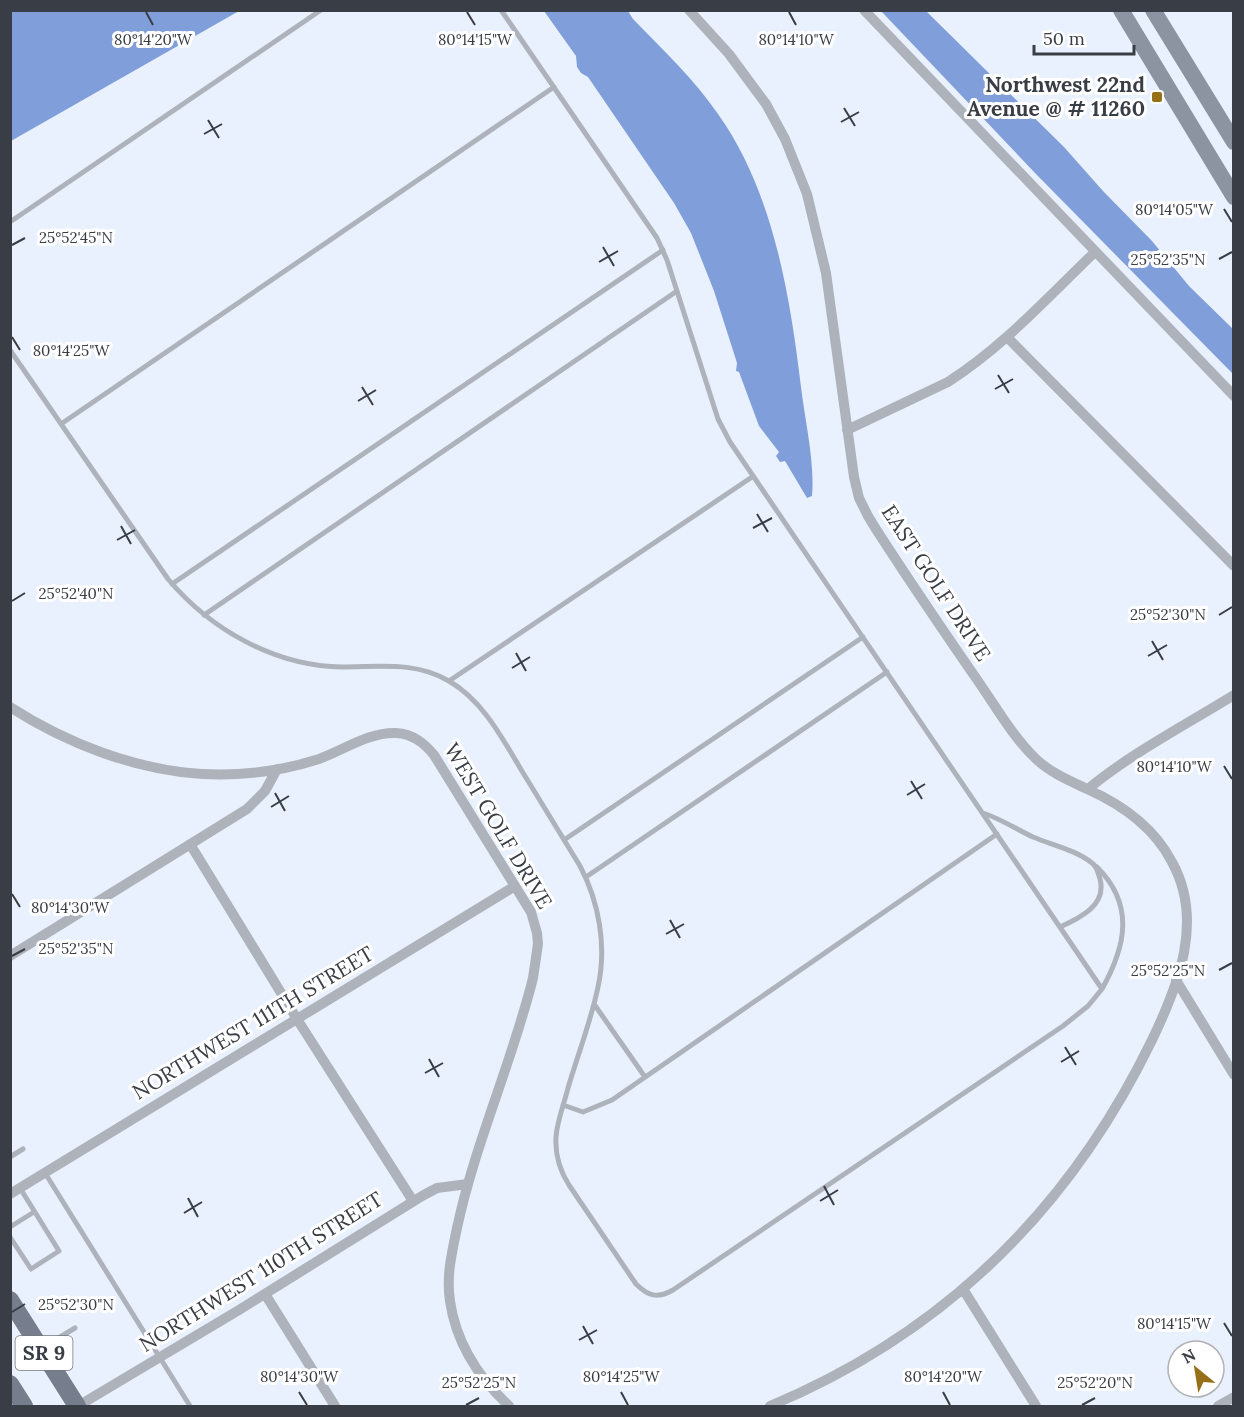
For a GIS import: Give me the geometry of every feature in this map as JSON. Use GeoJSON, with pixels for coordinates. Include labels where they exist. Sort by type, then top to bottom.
{"type":"FeatureCollection","features":[{"type":"Feature","properties":{"kind":"main road"},"geometry":{"type":"LineString","coordinates":[[1120,10],[1233,197]]}},
{"type":"Feature","properties":{"kind":"main road"},"geometry":{"type":"LineString","coordinates":[[1153,10],[1233,142]]}},
{"type":"Feature","properties":{"kind":"main road","name":"SR 9"},"geometry":{"type":"LineString","coordinates":[[10,1300],[78,1407]]}},
{"type":"Feature","properties":{"kind":"main road","name":"SR 9"},"geometry":{"type":"LineString","coordinates":[[10,1384],[24,1407]]}},
{"type":"Feature","properties":{"kind":"street","name":"EAST GOLF DRIVE"},"geometry":{"type":"LineString","coordinates":[[689,10],[729,54],[760,95],[778,124],[801,177],[815,220],[826,273],[854,477],[864,508],[873,526],[1012,731],[1031,754],[1055,774],[1113,802],[1146,826],[1161,844],[1174,865],[1184,893],[1188,921],[1184,953],[1164,1015],[1129,1087],[1092,1147],[1048,1203],[1010,1245],[963,1289],[907,1333],[819,1385],[770,1407]]}},
{"type":"Feature","properties":{"kind":"street"},"geometry":{"type":"LineString","coordinates":[[864,10],[1233,396]]}},
{"type":"Feature","properties":{"kind":"street"},"geometry":{"type":"LineString","coordinates":[[848,430],[948,382],[1007,337],[1095,252]]}},
{"type":"Feature","properties":{"kind":"street"},"geometry":{"type":"LineString","coordinates":[[1007,337],[1233,566]]}},
{"type":"Feature","properties":{"kind":"street"},"geometry":{"type":"LineString","coordinates":[[1088,789],[1233,695]]}},
{"type":"Feature","properties":{"kind":"street","name":"WEST GOLF DRIVE"},"geometry":{"type":"LineString","coordinates":[[14,712],[77,743],[148,765],[211,775],[277,769],[322,758],[377,735],[394,733],[418,739],[439,762],[515,886],[534,922],[538,944],[530,990],[468,1184],[452,1251],[448,1284],[458,1333],[469,1358],[484,1380],[509,1407]]}},
{"type":"Feature","properties":{"kind":"street"},"geometry":{"type":"LineString","coordinates":[[10,956],[257,801],[277,769]]}},
{"type":"Feature","properties":{"kind":"street"},"geometry":{"type":"LineString","coordinates":[[190,844],[297,1019],[413,1201]]}},
{"type":"Feature","properties":{"kind":"street","name":"NORTHWEST 111TH STREET"},"geometry":{"type":"LineString","coordinates":[[15,1191],[515,886]]}},
{"type":"Feature","properties":{"kind":"street"},"geometry":{"type":"LineString","coordinates":[[1176,980],[1233,1075]]}},
{"type":"Feature","properties":{"kind":"street","name":"NORTHWEST 110TH STREET"},"geometry":{"type":"LineString","coordinates":[[78,1407],[413,1201],[436,1188],[468,1184]]}},
{"type":"Feature","properties":{"kind":"street"},"geometry":{"type":"LineString","coordinates":[[963,1289],[1036,1407]]}},
{"type":"Feature","properties":{"kind":"street"},"geometry":{"type":"LineString","coordinates":[[265,1294],[335,1407]]}},
{"type":"Feature","properties":{"kind":"street"},"geometry":{"type":"LineString","coordinates":[[1218,1407],[1233,1397]]}},
{"type":"Feature","properties":{"kind":"lane"},"geometry":{"type":"LineString","coordinates":[[10,222],[321,10]]}},
{"type":"Feature","properties":{"kind":"lane"},"geometry":{"type":"LineString","coordinates":[[501,10],[647,223],[663,250],[718,419],[730,442],[1102,989]]}},
{"type":"Feature","properties":{"kind":"lane"},"geometry":{"type":"LineString","coordinates":[[61,424],[554,87]]}},
{"type":"Feature","properties":{"kind":"lane"},"geometry":{"type":"LineString","coordinates":[[172,584],[663,250]]}},
{"type":"Feature","properties":{"kind":"lane"},"geometry":{"type":"LineString","coordinates":[[204,615],[677,291]]}},
{"type":"Feature","properties":{"kind":"lane"},"geometry":{"type":"LineString","coordinates":[[10,350],[172,584],[204,615],[249,644],[283,657],[329,666],[392,665],[436,674],[468,694],[483,711],[586,877],[597,910],[601,935],[600,974],[594,1004],[563,1105],[556,1139],[558,1158],[562,1173],[636,1284],[646,1293],[658,1296],[681,1285],[1062,1026],[1088,1006],[1102,989],[1116,960],[1124,927],[1117,895],[1107,878],[1095,865],[1083,857],[1032,836],[1003,820],[982,813]]}},
{"type":"Feature","properties":{"kind":"lane"},"geometry":{"type":"LineString","coordinates":[[449,681],[753,477]]}},
{"type":"Feature","properties":{"kind":"lane"},"geometry":{"type":"LineString","coordinates":[[564,840],[863,637]]}},
{"type":"Feature","properties":{"kind":"lane"},"geometry":{"type":"LineString","coordinates":[[586,877],[887,672]]}},
{"type":"Feature","properties":{"kind":"lane"},"geometry":{"type":"LineString","coordinates":[[563,1105],[582,1112],[593,1110],[612,1100],[997,834]]}},
{"type":"Feature","properties":{"kind":"lane"},"geometry":{"type":"LineString","coordinates":[[1060,927],[1085,913],[1099,899],[1101,885],[1095,865]]}},
{"type":"Feature","properties":{"kind":"lane"},"geometry":{"type":"LineString","coordinates":[[594,1004],[645,1077]]}},
{"type":"Feature","properties":{"kind":"lane"},"geometry":{"type":"LineString","coordinates":[[10,1157],[23,1149]]}},
{"type":"Feature","properties":{"kind":"lane"},"geometry":{"type":"LineString","coordinates":[[45,1173],[190,1407]]}},
{"type":"Feature","properties":{"kind":"lane"},"geometry":{"type":"LineString","coordinates":[[10,1237],[30,1269],[59,1251],[34,1212],[15,1191]]}},
{"type":"Feature","properties":{"kind":"lane"},"geometry":{"type":"LineString","coordinates":[[10,1227],[34,1212]]}},
{"type":"Feature","properties":{"kind":"lane"},"geometry":{"type":"LineString","coordinates":[[41,1348],[75,1328]]}},
{"type":"Feature","properties":{"kind":"water"},"geometry":{"type":"Polygon","coordinates":[[[11,10],[239,10],[239,11],[11,141],[11,10]]]}},
{"type":"Feature","properties":{"kind":"water"},"geometry":{"type":"Polygon","coordinates":[[[544,11],[628,11],[699,89],[737,144],[766,210],[784,280],[809,442],[812,496],[807,498],[785,461],[780,462],[776,456],[779,452],[759,426],[739,372],[736,371],[737,363],[714,291],[691,233],[674,203],[588,77],[577,67],[576,56],[544,11]]]}},
{"type":"Feature","properties":{"kind":"water"},"geometry":{"type":"Polygon","coordinates":[[[881,11],[926,11],[1064,147],[1152,241],[1189,286],[1233,329],[1233,374],[1035,173],[881,11]]]}},
{"type":"Feature","properties":{"kind":"place","name":"Northwest 22nd Avenue @ # 11260"},"geometry":{"type":"Point","coordinates":[1157,97]}}]}
